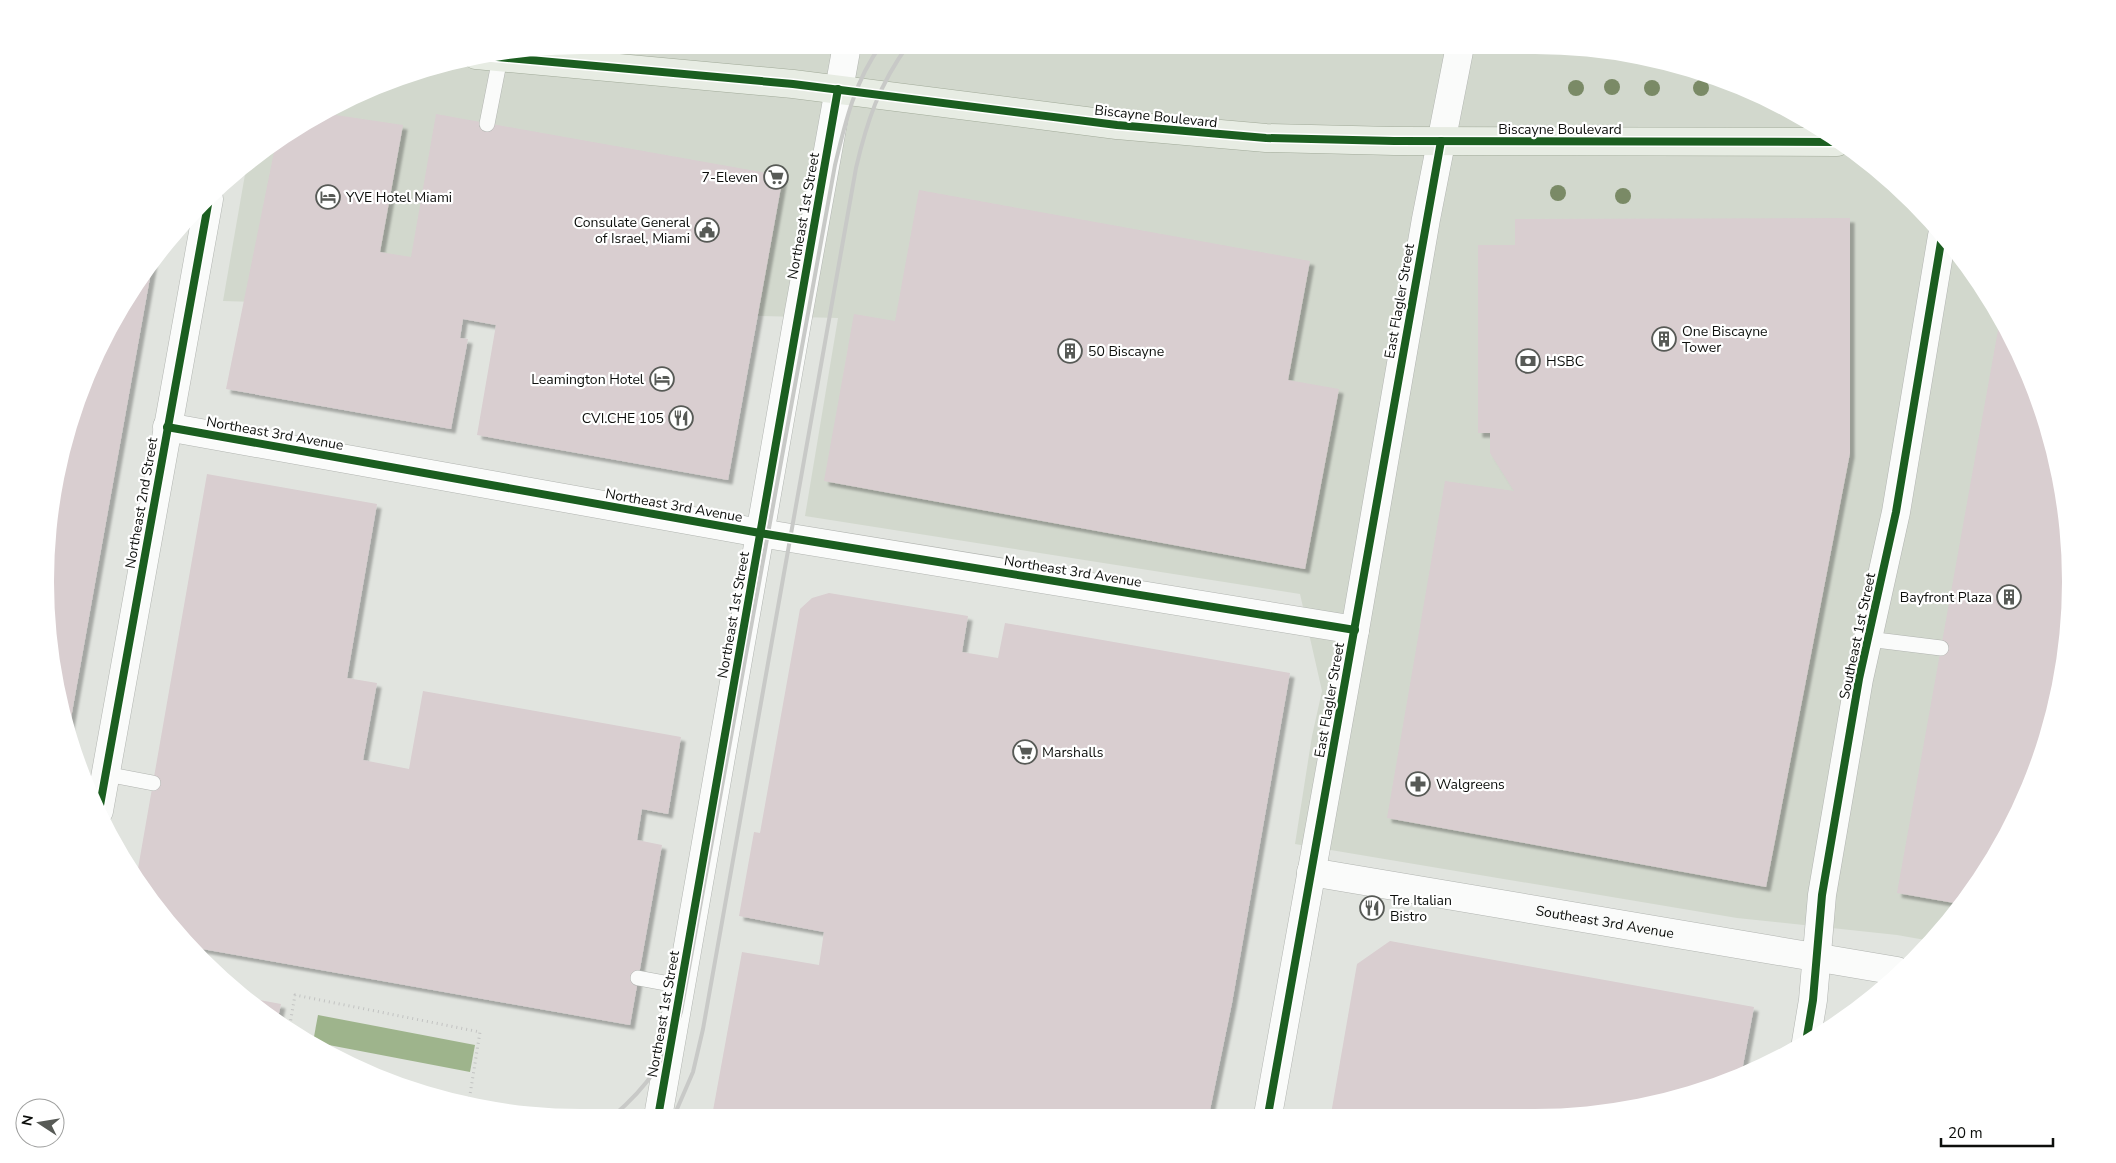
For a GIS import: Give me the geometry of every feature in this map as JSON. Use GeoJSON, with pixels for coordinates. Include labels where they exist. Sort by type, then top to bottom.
{"type":"FeatureCollection","features":[{"type":"Feature","properties":{"kind":"main road","name":"Northeast 1st Street"},"geometry":{"type":"LineString","coordinates":[[659,1109],[845,54]]}},
{"type":"Feature","properties":{"kind":"main road","name":"East Flagler Street"},"geometry":{"type":"LineString","coordinates":[[1269,1109],[1355,630],[1426,219],[1458,54]]}},
{"type":"Feature","properties":{"kind":"main road","name":"Biscayne Boulevard"},"geometry":{"type":"LineString","coordinates":[[508,59],[838,89],[1039,116],[1222,135],[1313,140],[1826,142]]}},
{"type":"Feature","properties":{"kind":"main road","name":"Northeast 2nd Street"},"geometry":{"type":"LineString","coordinates":[[101,799],[207,209]]}},
{"type":"Feature","properties":{"kind":"main road","name":"Southeast 1st Street"},"geometry":{"type":"LineString","coordinates":[[1807,1033],[1817,958],[1822,895],[1859,679],[1896,512],[1940,245]]}},
{"type":"Feature","properties":{"kind":"main road","name":"Northeast 3rd Avenue"},"geometry":{"type":"LineString","coordinates":[[167,427],[760,533],[1355,630]]}},
{"type":"Feature","properties":{"kind":"main road","name":"Southeast 3rd Avenue"},"geometry":{"type":"LineString","coordinates":[[1311,872],[1891,970]]}},
{"type":"Feature","properties":{"kind":"lane"},"geometry":{"type":"LineString","coordinates":[[487,124],[488,62]]}},
{"type":"Feature","properties":{"kind":"lane"},"geometry":{"type":"LineString","coordinates":[[1868,639],[1941,648]]}},
{"type":"Feature","properties":{"kind":"lane"},"geometry":{"type":"LineString","coordinates":[[106,774],[153,782]]}},
{"type":"Feature","properties":{"kind":"lane"},"geometry":{"type":"LineString","coordinates":[[638,978],[681,986]]}},
{"type":"Feature","properties":{"kind":"path"},"geometry":{"type":"LineString","coordinates":[[290,1022],[295,995],[480,1032],[470,1097]]}},
{"type":"Feature","properties":{"kind":"shaded area"},"geometry":{"type":"Polygon","coordinates":[[[582,54],[1534,54],[1603,58],[1637,64],[1704,82],[1736,94],[1768,108],[1828,143],[1856,163],[1908,208],[1953,260],[1973,288],[2008,348],[2022,380],[2034,412],[2052,479],[2058,513],[2062,582],[2058,650],[2052,684],[2034,751],[2008,815],[1973,875],[1953,903],[1922,939],[1737,918],[1295,844],[1312,736],[1322,691],[1300,594],[805,516],[838,318],[223,301],[245,176],[260,163],[318,124],[380,94],[445,72],[513,58],[582,54]]]}},
{"type":"Feature","properties":{"kind":"shaded area"},"geometry":{"type":"Polygon","coordinates":[[[318,1015],[475,1045],[470,1072],[330,1045],[314,1036],[318,1015]]]}},
{"type":"Feature","properties":{"kind":"building"},"geometry":{"type":"Polygon","coordinates":[[[436,114],[783,176],[728,480],[477,435],[496,325],[463,319],[460,338],[468,339],[451,429],[226,389],[274,153],[335,115],[403,125],[380,252],[411,257],[436,114]]]}},
{"type":"Feature","properties":{"kind":"building","name":"50 Biscayne"},"geometry":{"type":"Polygon","coordinates":[[[919,190],[1310,261],[1288,380],[1339,389],[1305,569],[824,481],[854,314],[895,321],[919,190]]]}},
{"type":"Feature","properties":{"kind":"building"},"geometry":{"type":"Polygon","coordinates":[[[1850,218],[1850,453],[1766,887],[1387,818],[1445,481],[1514,491],[1490,453],[1490,433],[1478,433],[1478,245],[1515,245],[1515,219],[1850,218]]]}},
{"type":"Feature","properties":{"kind":"building"},"geometry":{"type":"Polygon","coordinates":[[[150,278],[71,716],[58,650],[55,616],[55,547],[64,479],[82,412],[94,380],[124,318],[150,278]]]}},
{"type":"Feature","properties":{"kind":"building","name":"Bayfront Plaza"},"geometry":{"type":"Polygon","coordinates":[[[1998,329],[2022,380],[2034,412],[2044,445],[2058,513],[2061,547],[2061,616],[2052,684],[2034,751],[2008,815],[1992,845],[1953,903],[1897,893],[1998,329]]]}},
{"type":"Feature","properties":{"kind":"building"},"geometry":{"type":"Polygon","coordinates":[[[207,474],[377,504],[347,678],[377,683],[363,760],[409,769],[423,691],[681,737],[668,814],[642,809],[637,840],[662,845],[630,1025],[203,949],[163,903],[138,867],[207,474]]]}},
{"type":"Feature","properties":{"kind":"building","name":"Marshalls"},"geometry":{"type":"Polygon","coordinates":[[[829,593],[968,616],[962,652],[998,658],[1005,623],[1290,673],[1232,1003],[1210,1109],[713,1109],[742,952],[819,965],[824,932],[739,916],[754,832],[760,833],[800,609],[812,598],[829,593]]]}},
{"type":"Feature","properties":{"kind":"building"},"geometry":{"type":"Polygon","coordinates":[[[1390,941],[1754,1007],[1743,1066],[1671,1091],[1603,1105],[1569,1108],[1332,1109],[1357,964],[1390,941]]]}},
{"type":"Feature","properties":{"kind":"building"},"geometry":{"type":"Polygon","coordinates":[[[260,1000],[281,1004],[279,1013],[260,1000]]]}},
{"type":"Feature","properties":{"kind":"railway"},"geometry":{"type":"LineString","coordinates":[[621,1109],[637,1094],[655,1070],[669,1044],[681,1012],[835,165],[852,102],[864,73],[875,54]]}},
{"type":"Feature","properties":{"kind":"railway"},"geometry":{"type":"LineString","coordinates":[[677,1109],[693,1072],[703,1029],[856,168],[875,104],[889,74],[902,54]]}},
{"type":"Feature","properties":{"kind":"cycle path"},"geometry":{"type":"LineString","coordinates":[[512,58],[793,84],[1117,125],[1266,138],[1394,141],[1826,142]]}},
{"type":"Feature","properties":{"kind":"cycle path"},"geometry":{"type":"LineString","coordinates":[[659,1109],[838,89]]}},
{"type":"Feature","properties":{"kind":"cycle path"},"geometry":{"type":"LineString","coordinates":[[1269,1109],[1441,141]]}},
{"type":"Feature","properties":{"kind":"cycle path"},"geometry":{"type":"LineString","coordinates":[[101,799],[207,209]]}},
{"type":"Feature","properties":{"kind":"cycle path"},"geometry":{"type":"LineString","coordinates":[[1808,1033],[1813,1000],[1822,895],[1859,679],[1896,512],[1940,245]]}},
{"type":"Feature","properties":{"kind":"cycle path"},"geometry":{"type":"LineString","coordinates":[[167,427],[760,533],[1355,630]]}},
{"type":"Feature","properties":{"kind":"place","name":"7-Eleven"},"geometry":{"type":"Point","coordinates":[776,177]}},
{"type":"Feature","properties":{"kind":"place","name":"YVE Hotel Miami"},"geometry":{"type":"Point","coordinates":[328,197]}},
{"type":"Feature","properties":{"kind":"place","name":"Consulate General of Israel, Miami"},"geometry":{"type":"Point","coordinates":[707,230]}},
{"type":"Feature","properties":{"kind":"place","name":"One Biscayne Tower"},"geometry":{"type":"Point","coordinates":[1664,339]}},
{"type":"Feature","properties":{"kind":"place","name":"50 Biscayne"},"geometry":{"type":"Point","coordinates":[1070,351]}},
{"type":"Feature","properties":{"kind":"place","name":"HSBC"},"geometry":{"type":"Point","coordinates":[1528,361]}},
{"type":"Feature","properties":{"kind":"place","name":"Leamington Hotel"},"geometry":{"type":"Point","coordinates":[662,379]}},
{"type":"Feature","properties":{"kind":"place","name":"CVI.CHE 105"},"geometry":{"type":"Point","coordinates":[681,418]}},
{"type":"Feature","properties":{"kind":"place","name":"Bayfront Plaza"},"geometry":{"type":"Point","coordinates":[2009,597]}},
{"type":"Feature","properties":{"kind":"place","name":"Marshalls"},"geometry":{"type":"Point","coordinates":[1025,752]}},
{"type":"Feature","properties":{"kind":"place","name":"Walgreens"},"geometry":{"type":"Point","coordinates":[1418,784]}},
{"type":"Feature","properties":{"kind":"place","name":"Tre Italian Bistro"},"geometry":{"type":"Point","coordinates":[1372,908]}}]}
